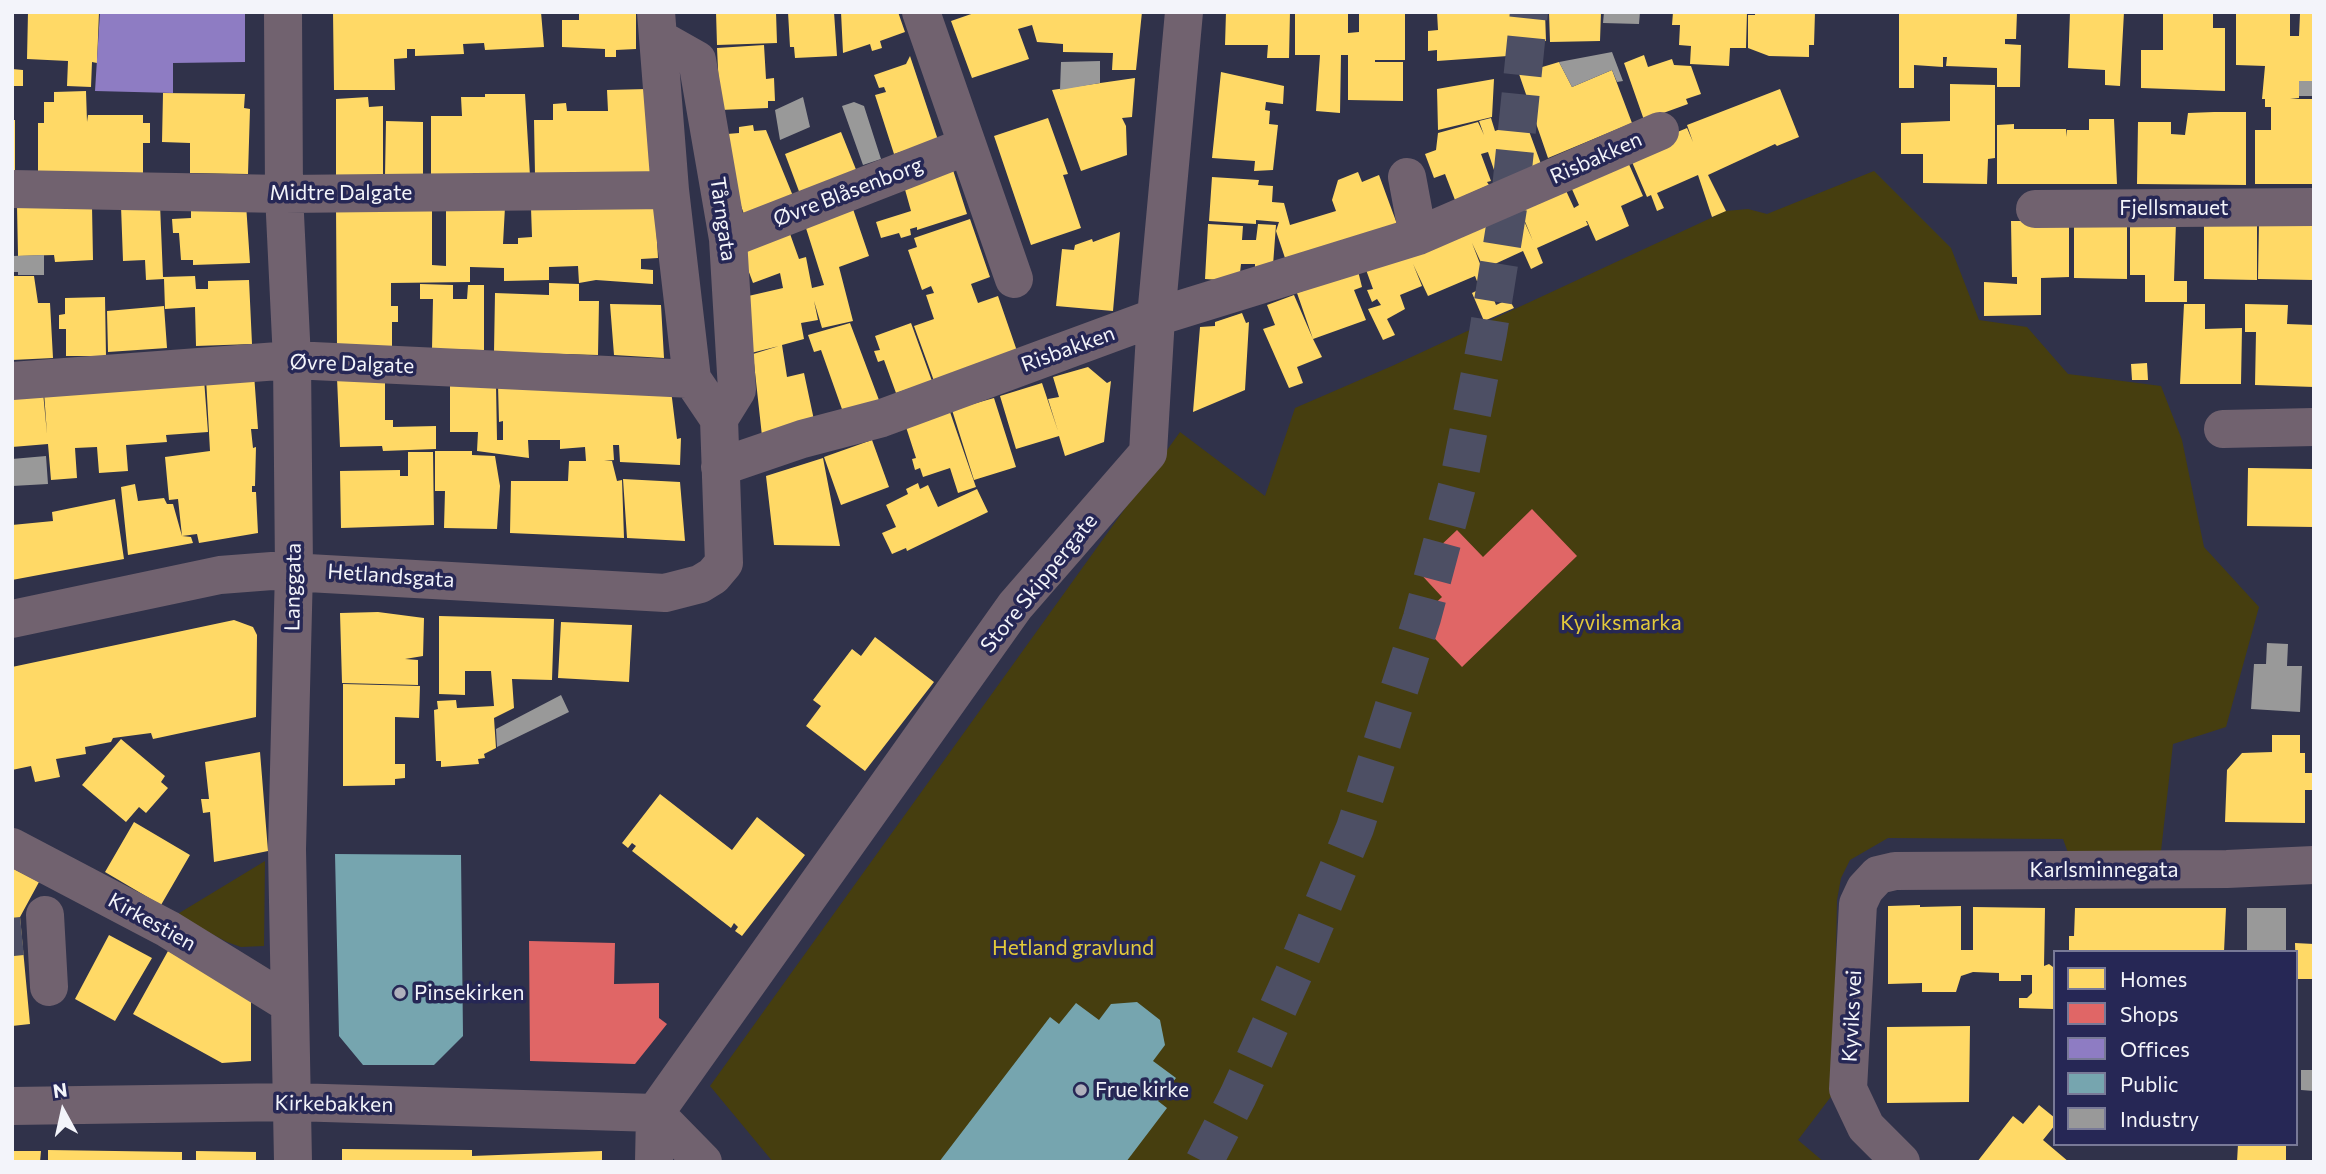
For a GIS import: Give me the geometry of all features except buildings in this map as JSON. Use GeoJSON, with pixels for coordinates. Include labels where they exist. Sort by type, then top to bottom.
{"type":"FeatureCollection","features":[{"type":"Feature","properties":{"kind":"street","name":"Langgata"},"geometry":{"type":"LineString","coordinates":[[283,12],[284,194],[292,360],[295,570],[286,849],[293,1162]]}},
{"type":"Feature","properties":{"kind":"street"},"geometry":{"type":"LineString","coordinates":[[921,12],[1014,279]]}},
{"type":"Feature","properties":{"kind":"street","name":"Store Skippergate"},"geometry":{"type":"LineString","coordinates":[[655,1113],[1015,606],[1148,453],[1156,317],[1184,12]]}},
{"type":"Feature","properties":{"kind":"street","name":"Tårngata"},"geometry":{"type":"LineString","coordinates":[[657,25],[697,60],[729,239],[737,390],[719,419],[692,379],[670,190],[657,25]]}},
{"type":"Feature","properties":{"kind":"street","name":"Risbakken"},"geometry":{"type":"LineString","coordinates":[[720,467],[802,439],[882,418],[1156,317],[1418,236],[1660,131]]}},
{"type":"Feature","properties":{"kind":"street","name":"Øvre Blåsenborg"},"geometry":{"type":"LineString","coordinates":[[729,239],[967,146]]}},
{"type":"Feature","properties":{"kind":"street"},"geometry":{"type":"LineString","coordinates":[[1407,177],[1418,236]]}},
{"type":"Feature","properties":{"kind":"street","name":"Midtre Dalgate"},"geometry":{"type":"LineString","coordinates":[[12,189],[284,194],[670,190]]}},
{"type":"Feature","properties":{"kind":"street","name":"Fjellsmauet"},"geometry":{"type":"LineString","coordinates":[[2035,209],[2314,207]]}},
{"type":"Feature","properties":{"kind":"street","name":"Øvre Dalgate"},"geometry":{"type":"LineString","coordinates":[[12,381],[292,360],[692,379]]}},
{"type":"Feature","properties":{"kind":"street"},"geometry":{"type":"LineString","coordinates":[[719,419],[720,467]]}},
{"type":"Feature","properties":{"kind":"street"},"geometry":{"type":"LineString","coordinates":[[2223,429],[2314,426]]}},
{"type":"Feature","properties":{"kind":"street","name":"Hetlandsgata"},"geometry":{"type":"LineString","coordinates":[[12,619],[220,575],[295,570],[665,593],[700,584],[713,576],[724,563],[720,467]]}},
{"type":"Feature","properties":{"kind":"street","name":"Kirkestien"},"geometry":{"type":"LineString","coordinates":[[12,847],[168,929],[288,1003]]}},
{"type":"Feature","properties":{"kind":"street","name":"Karlsminnegata"},"geometry":{"type":"LineString","coordinates":[[1895,871],[2228,869],[2314,865]]}},
{"type":"Feature","properties":{"kind":"street","name":"Kyviks vei"},"geometry":{"type":"LineString","coordinates":[[1895,871],[1878,875],[1865,889],[1858,904],[1848,1089],[1866,1127],[1901,1162]]}},
{"type":"Feature","properties":{"kind":"street"},"geometry":{"type":"LineString","coordinates":[[37,930],[50,987]]}},
{"type":"Feature","properties":{"kind":"street","name":"Kirkebakken"},"geometry":{"type":"LineString","coordinates":[[12,1106],[292,1102],[655,1113]]}},
{"type":"Feature","properties":{"kind":"street"},"geometry":{"type":"LineString","coordinates":[[654,1162],[655,1113]]}},
{"type":"Feature","properties":{"kind":"street"},"geometry":{"type":"LineString","coordinates":[[655,1113],[704,1162]]}},
{"type":"Feature","properties":{"kind":"green space","name":"Kyviksmarka"},"geometry":{"type":"Polygon","coordinates":[[[1874,171],[1951,248],[1979,320],[2027,327],[2068,374],[2161,386],[2182,440],[2204,547],[2259,607],[2226,727],[2173,744],[2160,860],[2070,858],[2063,839],[1888,838],[1850,860],[1841,878],[1837,900],[1833,1094],[1798,1140],[1824,1162],[773,1162],[710,1086],[1180,432],[1265,496],[1295,408],[1392,366],[1726,211],[1748,209],[1767,214],[1874,171]]]}},
{"type":"Feature","properties":{"kind":"green space"},"geometry":{"type":"Polygon","coordinates":[[[265,861],[264,946],[241,947],[176,915],[265,861]]]}},
{"type":"Feature","properties":{"kind":"tunnel"},"geometry":{"type":"LineString","coordinates":[[1204,1162],[1238,1096],[1299,962],[1355,828],[1422,618],[1459,479],[1488,333],[1511,189],[1529,12]]}},
{"type":"Feature","properties":{"kind":"tunnel"},"geometry":{"type":"LineString","coordinates":[[12,937],[22,936]]}},
{"type":"Feature","properties":{"kind":"place","name":"Pinsekirken"},"geometry":{"type":"Point","coordinates":[400,993]}},
{"type":"Feature","properties":{"kind":"place","name":"Frue kirke"},"geometry":{"type":"Point","coordinates":[1081,1090]}},
{"type":"Feature","properties":{"kind":"park label","name":"Hetland gravlund"},"geometry":{"type":"Point","coordinates":[1073,948]}}]}
